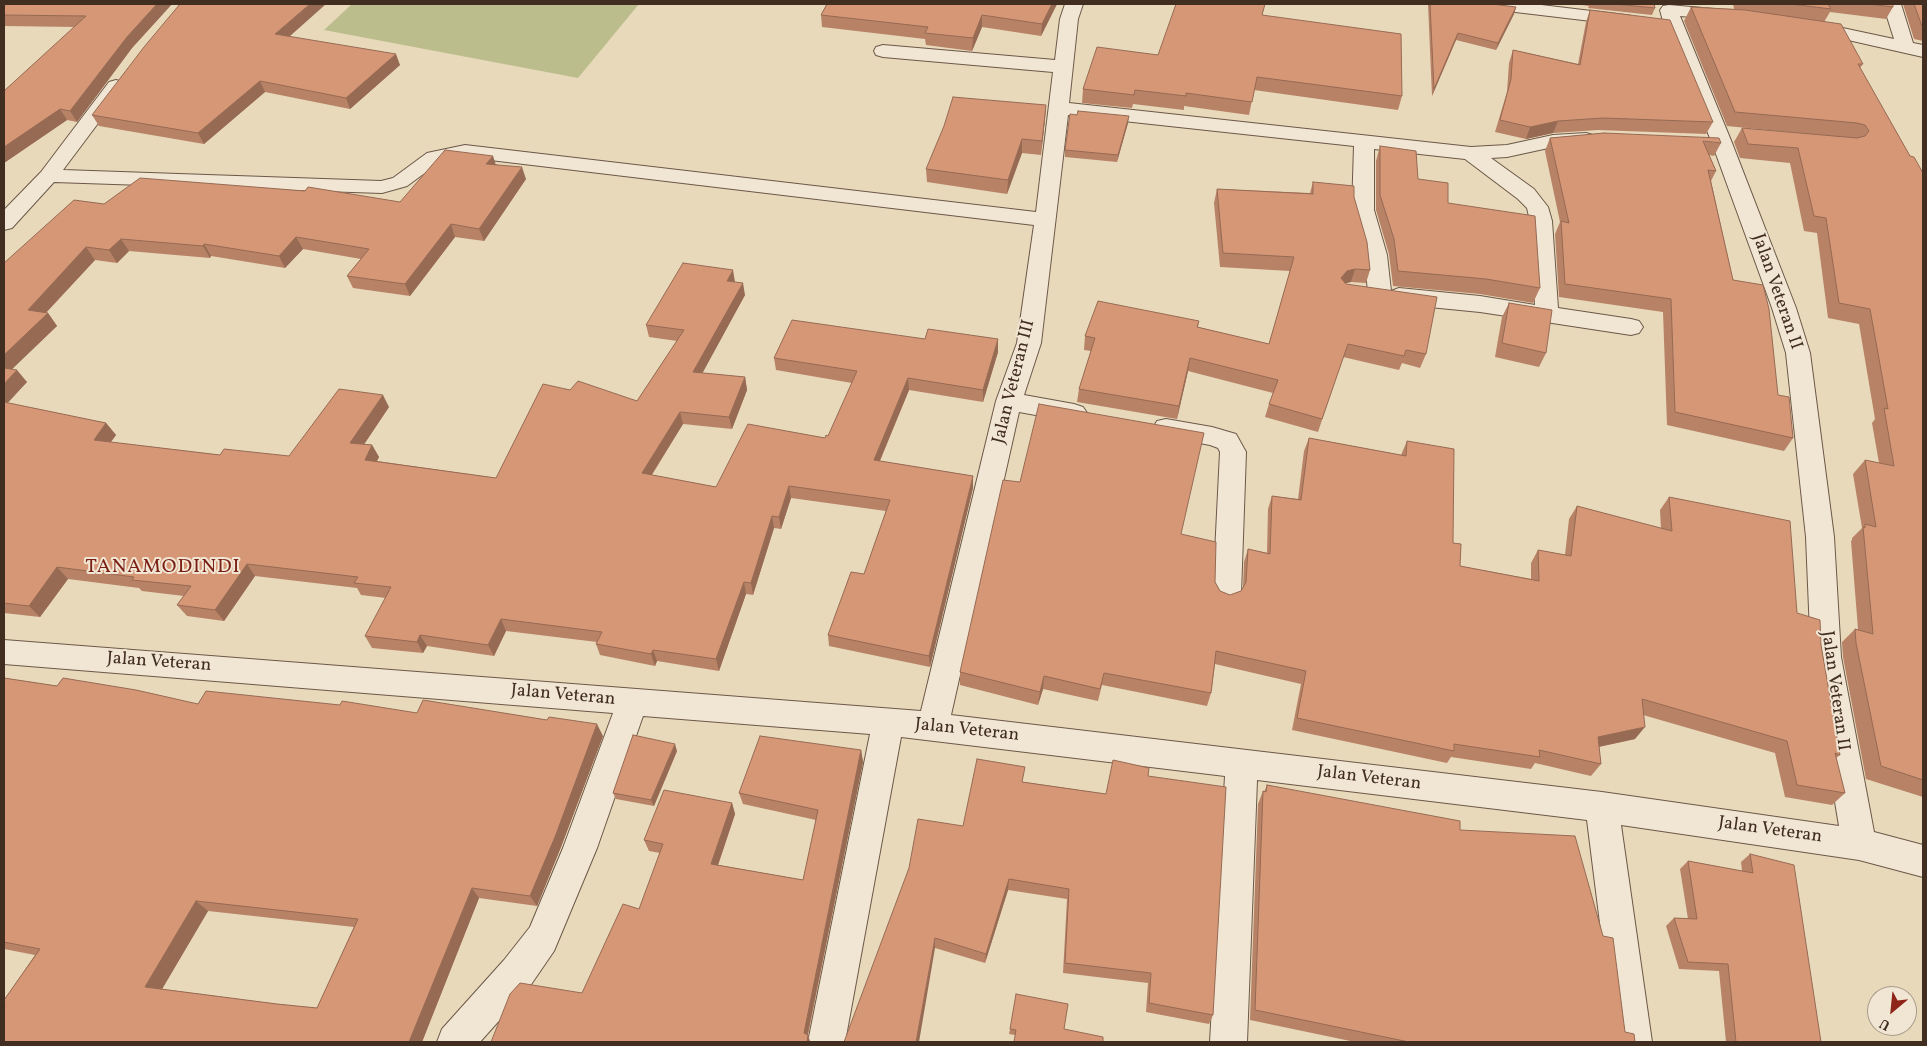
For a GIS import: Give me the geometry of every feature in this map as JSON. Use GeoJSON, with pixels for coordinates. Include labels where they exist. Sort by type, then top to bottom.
{"type":"FeatureCollection","features":[{"type":"Feature","properties":{"kind":"street","name":"Jalan Veteran III"},"geometry":{"type":"LineString","coordinates":[[933,726],[1009,401],[1029,343],[1060,108],[1069,19],[1074,4]]}},
{"type":"Feature","properties":{"kind":"street"},"geometry":{"type":"LineString","coordinates":[[1490,4],[1661,17],[1744,18]]}},
{"type":"Feature","properties":{"kind":"street"},"geometry":{"type":"LineString","coordinates":[[1892,4],[1914,49]]}},
{"type":"Feature","properties":{"kind":"street","name":"Jalan Veteran II"},"geometry":{"type":"LineString","coordinates":[[1661,17],[1720,138],[1784,308],[1798,353],[1820,537],[1826,657],[1858,844]]}},
{"type":"Feature","properties":{"kind":"street"},"geometry":{"type":"LineString","coordinates":[[1788,23],[1914,49]]}},
{"type":"Feature","properties":{"kind":"street"},"geometry":{"type":"LineString","coordinates":[[883,51],[1064,67]]}},
{"type":"Feature","properties":{"kind":"street"},"geometry":{"type":"LineString","coordinates":[[4,223],[48,176],[129,68]]}},
{"type":"Feature","properties":{"kind":"street"},"geometry":{"type":"LineString","coordinates":[[1060,108],[1471,153],[1507,151],[1554,141],[1608,139]]}},
{"type":"Feature","properties":{"kind":"street"},"geometry":{"type":"LineString","coordinates":[[1364,141],[1363,210],[1376,255],[1370,293],[1547,313],[1631,327]]}},
{"type":"Feature","properties":{"kind":"street"},"geometry":{"type":"LineString","coordinates":[[48,176],[382,187],[400,182],[434,157],[465,151],[1046,220]]}},
{"type":"Feature","properties":{"kind":"street"},"geometry":{"type":"LineString","coordinates":[[1471,153],[1526,194],[1538,207],[1541,221],[1547,313]]}},
{"type":"Feature","properties":{"kind":"street"},"geometry":{"type":"LineString","coordinates":[[1009,401],[1096,416]]}},
{"type":"Feature","properties":{"kind":"street"},"geometry":{"type":"LineString","coordinates":[[1144,425],[1212,436],[1227,441],[1233,452],[1227,594]]}},
{"type":"Feature","properties":{"kind":"street","name":"Jalan Veteran"},"geometry":{"type":"LineString","coordinates":[[4,652],[933,726],[1602,807],[1858,844],[1923,861]]}},
{"type":"Feature","properties":{"kind":"street"},"geometry":{"type":"LineString","coordinates":[[455,1042],[517,972],[542,939],[580,848],[632,702]]}},
{"type":"Feature","properties":{"kind":"street"},"geometry":{"type":"LineString","coordinates":[[826,1042],[888,723]]}},
{"type":"Feature","properties":{"kind":"street"},"geometry":{"type":"LineString","coordinates":[[1228,1042],[1242,764]]}},
{"type":"Feature","properties":{"kind":"street"},"geometry":{"type":"LineString","coordinates":[[1602,807],[1633,1042]]}},
{"type":"Feature","properties":{"kind":"green space"},"geometry":{"type":"Polygon","coordinates":[[[352,4],[639,4],[578,78],[324,30],[352,4]]]}},
{"type":"Feature","properties":{"kind":"building"},"geometry":{"type":"Polygon","coordinates":[[[4,4],[157,4],[127,37],[70,111],[60,109],[4,147],[4,91],[86,16],[4,15],[4,4]]]}},
{"type":"Feature","properties":{"kind":"building"},"geometry":{"type":"Polygon","coordinates":[[[180,4],[310,4],[275,34],[396,54],[346,98],[260,81],[198,133],[92,115],[180,4]]]}},
{"type":"Feature","properties":{"kind":"building"},"geometry":{"type":"Polygon","coordinates":[[[827,4],[1052,4],[1042,24],[982,15],[973,38],[925,33],[928,27],[821,15],[827,4]]]}},
{"type":"Feature","properties":{"kind":"building"},"geometry":{"type":"Polygon","coordinates":[[[1176,4],[1265,4],[1262,15],[1401,34],[1402,96],[1257,77],[1252,102],[1186,93],[1186,96],[1135,90],[1134,95],[1083,89],[1097,47],[1158,55],[1176,4]]]}},
{"type":"Feature","properties":{"kind":"building"},"geometry":{"type":"Polygon","coordinates":[[[1430,4],[1492,4],[1516,7],[1498,43],[1458,33],[1434,89],[1430,4]]]}},
{"type":"Feature","properties":{"kind":"building"},"geometry":{"type":"Polygon","coordinates":[[[1615,4],[1654,4],[1655,8],[1615,4]]]}},
{"type":"Feature","properties":{"kind":"building"},"geometry":{"type":"Polygon","coordinates":[[[1791,4],[1828,4],[1831,9],[1791,4]]]}},
{"type":"Feature","properties":{"kind":"building"},"geometry":{"type":"Polygon","coordinates":[[[1869,4],[1893,4],[1893,7],[1869,4]]]}},
{"type":"Feature","properties":{"kind":"building"},"geometry":{"type":"Polygon","coordinates":[[[1914,4],[1923,4],[1923,27],[1922,26],[1914,4]]]}},
{"type":"Feature","properties":{"kind":"building"},"geometry":{"type":"Polygon","coordinates":[[[1691,7],[1745,10],[1841,24],[1863,64],[1858,64],[1910,156],[1914,157],[1923,173],[1923,780],[1881,766],[1856,643],[1855,629],[1873,634],[1863,527],[1865,528],[1865,524],[1876,527],[1865,460],[1894,466],[1884,408],[1888,409],[1870,309],[1839,303],[1826,218],[1814,216],[1798,148],[1748,144],[1742,128],[1857,138],[1865,136],[1869,131],[1865,125],[1857,123],[1735,112],[1691,7]]]}},
{"type":"Feature","properties":{"kind":"building"},"geometry":{"type":"Polygon","coordinates":[[[1590,10],[1670,20],[1713,122],[1603,118],[1558,121],[1530,127],[1500,120],[1511,79],[1513,50],[1580,65],[1590,10]]]}},
{"type":"Feature","properties":{"kind":"building"},"geometry":{"type":"Polygon","coordinates":[[[953,97],[1046,105],[1042,141],[1022,139],[1008,180],[926,169],[944,126],[953,97]]]}},
{"type":"Feature","properties":{"kind":"building"},"geometry":{"type":"Polygon","coordinates":[[[1078,111],[1129,116],[1118,155],[1065,150],[1070,114],[1077,115],[1078,111]]]}},
{"type":"Feature","properties":{"kind":"building"},"geometry":{"type":"Polygon","coordinates":[[[1604,133],[1719,138],[1721,143],[1703,141],[1716,171],[1708,170],[1733,280],[1763,285],[1769,309],[1778,395],[1789,397],[1793,438],[1675,412],[1671,299],[1565,284],[1561,221],[1569,223],[1550,138],[1604,133]]]}},
{"type":"Feature","properties":{"kind":"building"},"geometry":{"type":"Polygon","coordinates":[[[1380,146],[1416,151],[1418,179],[1448,183],[1448,203],[1535,216],[1540,288],[1486,279],[1398,271],[1394,239],[1380,195],[1380,146]]]}},
{"type":"Feature","properties":{"kind":"building"},"geometry":{"type":"Polygon","coordinates":[[[445,150],[493,156],[486,164],[522,167],[479,229],[451,224],[405,284],[347,276],[369,249],[296,237],[279,256],[204,244],[203,246],[121,239],[109,250],[86,247],[28,310],[48,313],[4,355],[4,263],[74,200],[104,204],[140,178],[305,191],[308,187],[400,202],[445,150]]]}},
{"type":"Feature","properties":{"kind":"building"},"geometry":{"type":"Polygon","coordinates":[[[1313,182],[1354,186],[1354,197],[1367,242],[1370,270],[1355,269],[1347,271],[1341,278],[1346,284],[1437,297],[1426,354],[1406,350],[1404,356],[1348,344],[1322,419],[1269,404],[1278,380],[1190,358],[1179,406],[1079,389],[1095,338],[1085,336],[1098,301],[1199,321],[1197,327],[1269,344],[1294,257],[1223,253],[1217,189],[1313,194],[1313,182]]]}},
{"type":"Feature","properties":{"kind":"building"},"geometry":{"type":"Polygon","coordinates":[[[683,263],[733,270],[727,281],[743,283],[693,372],[745,377],[729,417],[680,412],[642,473],[716,487],[748,424],[825,438],[826,435],[828,436],[857,371],[774,358],[792,320],[925,339],[928,329],[998,339],[983,390],[908,378],[874,460],[973,476],[929,656],[828,635],[851,572],[864,574],[890,500],[789,486],[779,517],[772,516],[751,583],[744,582],[716,659],[653,650],[651,654],[596,644],[602,632],[501,619],[488,645],[420,635],[417,642],[365,636],[391,587],[354,583],[358,577],[247,564],[215,610],[177,605],[191,586],[132,580],[134,577],[57,567],[29,606],[4,603],[4,402],[106,423],[94,440],[220,455],[224,449],[289,456],[339,389],[383,395],[350,443],[372,445],[365,460],[496,478],[543,384],[570,390],[578,381],[637,401],[684,330],[646,325],[683,263]]]}},
{"type":"Feature","properties":{"kind":"building"},"geometry":{"type":"Polygon","coordinates":[[[1509,303],[1552,310],[1546,353],[1502,343],[1509,303]]]}},
{"type":"Feature","properties":{"kind":"building"},"geometry":{"type":"Polygon","coordinates":[[[4,368],[17,370],[4,384],[4,368]]]}},
{"type":"Feature","properties":{"kind":"building"},"geometry":{"type":"Polygon","coordinates":[[[1039,404],[1204,433],[1181,534],[1216,542],[1215,582],[1220,591],[1230,595],[1241,591],[1246,582],[1248,549],[1270,554],[1272,496],[1301,500],[1309,438],[1406,456],[1407,441],[1454,449],[1453,543],[1461,544],[1460,566],[1539,581],[1538,550],[1571,556],[1577,506],[1672,531],[1669,497],[1790,521],[1797,613],[1820,620],[1821,645],[1840,755],[1835,753],[1845,793],[1797,785],[1787,741],[1642,699],[1645,727],[1598,737],[1601,764],[1539,750],[1540,757],[1454,744],[1454,751],[1297,718],[1306,671],[1216,651],[1211,693],[1104,673],[1100,689],[1044,676],[1040,692],[960,672],[1003,480],[1020,482],[1039,404]]]}},
{"type":"Feature","properties":{"kind":"building"},"geometry":{"type":"Polygon","coordinates":[[[4,678],[57,686],[63,678],[136,690],[198,704],[206,691],[340,705],[342,701],[417,713],[423,700],[547,720],[549,717],[597,724],[555,837],[530,896],[472,888],[409,1042],[4,1042],[4,1000],[40,949],[4,942],[4,678]],[[196,901],[145,987],[317,1008],[358,919],[196,901]]]}},
{"type":"Feature","properties":{"kind":"building"},"geometry":{"type":"Polygon","coordinates":[[[633,735],[675,744],[651,800],[613,793],[633,735]]]}},
{"type":"Feature","properties":{"kind":"building"},"geometry":{"type":"Polygon","coordinates":[[[760,736],[861,750],[804,1033],[808,1035],[807,1042],[491,1042],[510,994],[520,983],[582,993],[623,904],[639,909],[663,844],[644,840],[664,790],[732,803],[711,864],[803,880],[818,810],[739,793],[760,736]]]}},
{"type":"Feature","properties":{"kind":"building"},"geometry":{"type":"Polygon","coordinates":[[[977,759],[1025,767],[1022,782],[1106,794],[1113,760],[1149,768],[1148,776],[1226,787],[1213,1015],[1149,1003],[1151,973],[1065,963],[1069,889],[1009,879],[986,954],[935,938],[916,1042],[844,1042],[909,868],[918,819],[963,826],[977,759]]]}},
{"type":"Feature","properties":{"kind":"building"},"geometry":{"type":"Polygon","coordinates":[[[1267,785],[1460,821],[1460,830],[1575,836],[1603,936],[1613,938],[1625,1032],[1634,1034],[1635,1042],[1409,1042],[1255,1010],[1263,791],[1266,792],[1267,785]]]}},
{"type":"Feature","properties":{"kind":"building"},"geometry":{"type":"Polygon","coordinates":[[[1750,854],[1794,865],[1821,1042],[1736,1042],[1728,964],[1688,962],[1674,918],[1697,919],[1688,861],[1753,873],[1750,854]]]}},
{"type":"Feature","properties":{"kind":"building"},"geometry":{"type":"Polygon","coordinates":[[[1016,994],[1068,1004],[1064,1029],[1103,1037],[1103,1042],[1014,1042],[1016,1030],[1010,1029],[1016,994]]]}},
{"type":"Feature","properties":{"kind":"district","name":"TANAMODINDI"},"geometry":{"type":"Point","coordinates":[163,568]}}]}
